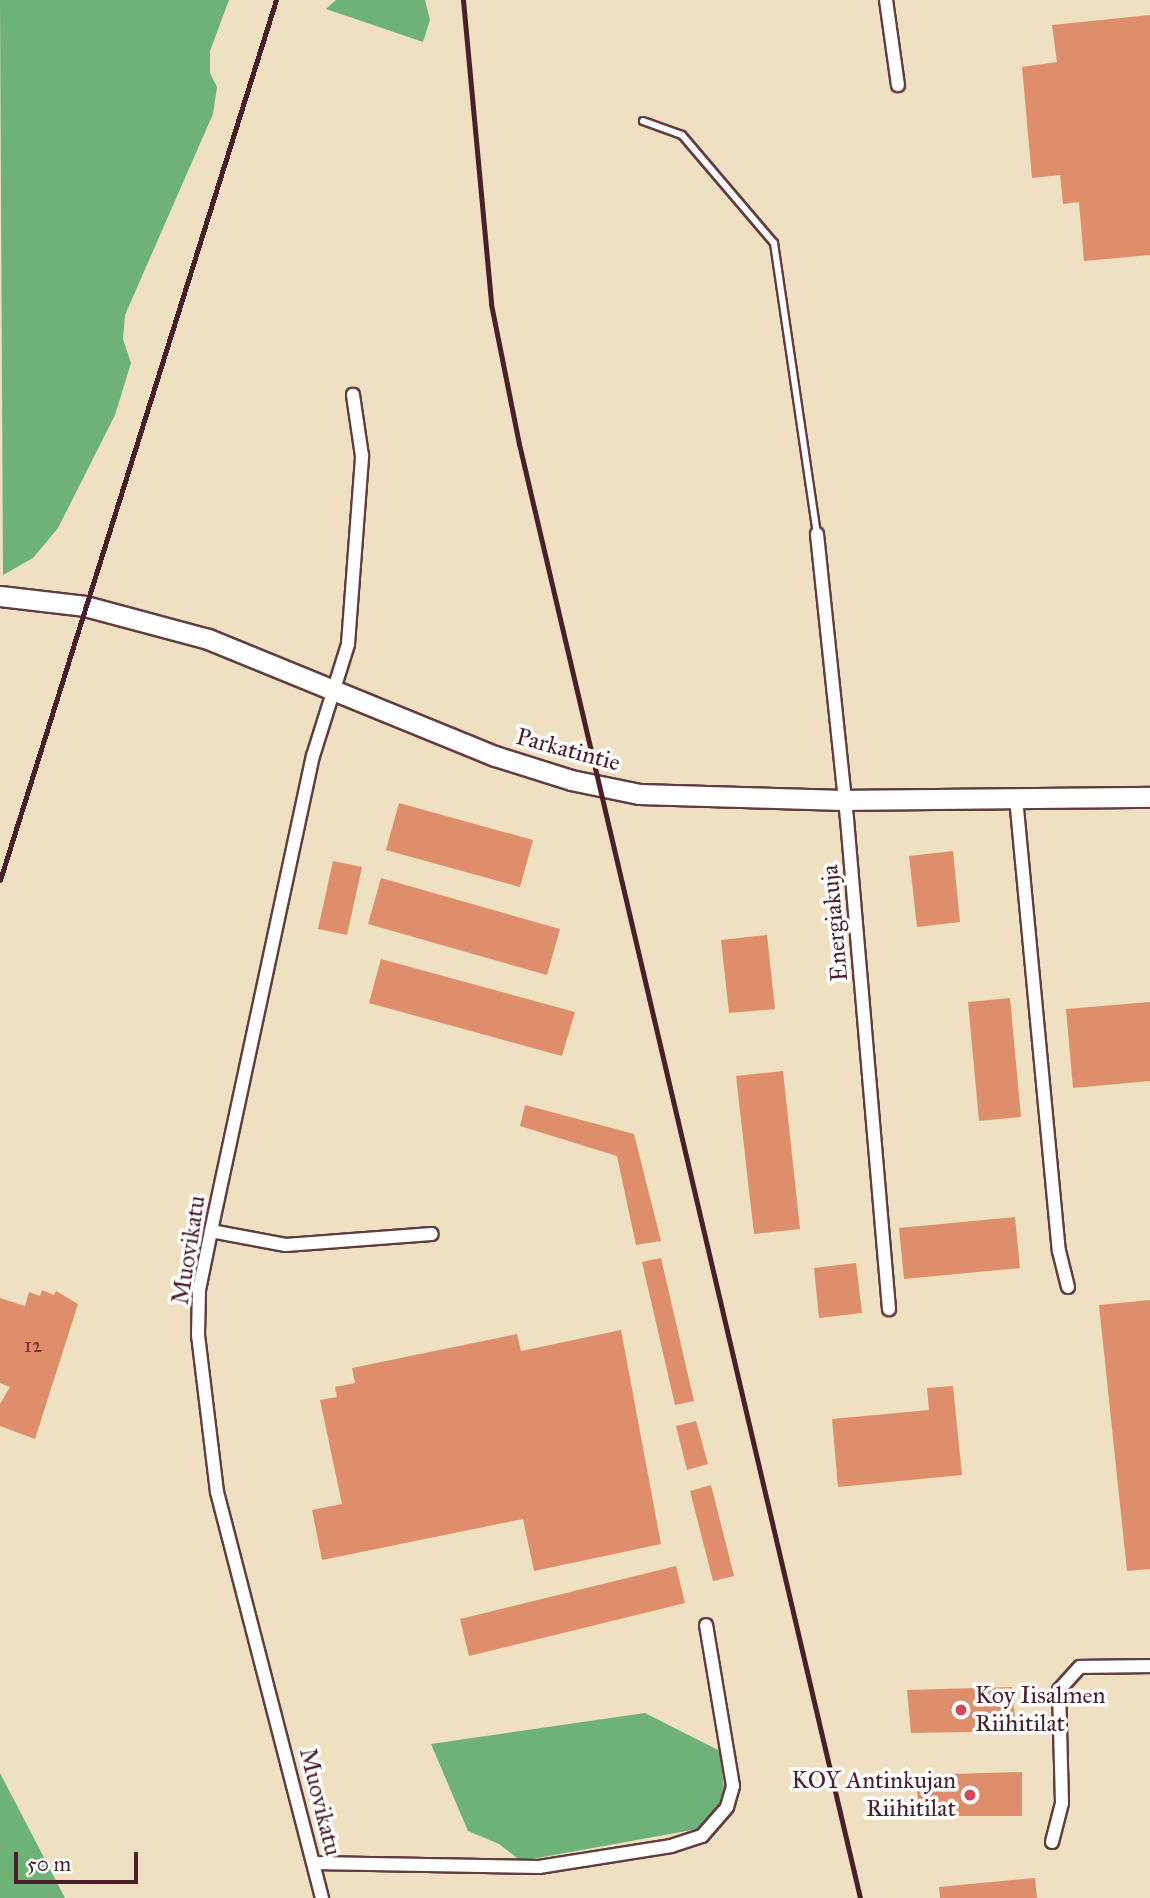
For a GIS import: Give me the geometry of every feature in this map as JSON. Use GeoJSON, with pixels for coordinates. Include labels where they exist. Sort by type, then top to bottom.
{"type":"FeatureCollection","features":[{"type":"Feature","properties":{"kind":"street"},"geometry":{"type":"LineString","coordinates":[[886,0],[898,85]]}},
{"type":"Feature","properties":{"kind":"street","name":"Muovikatu"},"geometry":{"type":"LineString","coordinates":[[322,1898],[217,1492],[198,1335],[200,1290],[211,1231],[313,756],[334,691],[352,615],[362,456],[353,395]]}},
{"type":"Feature","properties":{"kind":"street","name":"Energiakuja"},"geometry":{"type":"LineString","coordinates":[[817,534],[844,800],[889,1308]]}},
{"type":"Feature","properties":{"kind":"street","name":"Parkatintie"},"geometry":{"type":"LineString","coordinates":[[0,596],[85,606],[183,632],[495,756],[570,780],[677,797],[844,800],[1150,797]]}},
{"type":"Feature","properties":{"kind":"street"},"geometry":{"type":"LineString","coordinates":[[1016,798],[1059,1251],[1068,1287]]}},
{"type":"Feature","properties":{"kind":"street"},"geometry":{"type":"LineString","coordinates":[[211,1231],[286,1245],[432,1234]]}},
{"type":"Feature","properties":{"kind":"street"},"geometry":{"type":"LineString","coordinates":[[314,1863],[539,1867],[671,1846],[702,1836],[727,1807],[733,1786],[706,1625]]}},
{"type":"Feature","properties":{"kind":"street"},"geometry":{"type":"LineString","coordinates":[[1052,1842],[1062,1802],[1059,1690],[1080,1667],[1150,1666]]}},
{"type":"Feature","properties":{"kind":"lane"},"geometry":{"type":"LineString","coordinates":[[643,121],[682,135],[774,243],[817,534]]}},
{"type":"Feature","properties":{"kind":"green space"},"geometry":{"type":"Polygon","coordinates":[[[0,0],[229,0],[210,51],[210,73],[217,87],[213,114],[125,315],[123,339],[131,363],[115,415],[58,528],[33,558],[3,575],[0,0]]]}},
{"type":"Feature","properties":{"kind":"green space"},"geometry":{"type":"Polygon","coordinates":[[[336,0],[425,0],[430,20],[423,42],[326,9],[336,0]]]}},
{"type":"Feature","properties":{"kind":"green space"},"geometry":{"type":"Polygon","coordinates":[[[645,1713],[720,1751],[725,1798],[703,1828],[521,1861],[499,1844],[468,1831],[431,1744],[645,1713]]]}},
{"type":"Feature","properties":{"kind":"green space"},"geometry":{"type":"Polygon","coordinates":[[[0,1773],[65,1898],[0,1898],[0,1773]]]}},
{"type":"Feature","properties":{"kind":"building"},"geometry":{"type":"Polygon","coordinates":[[[1150,15],[1150,255],[1084,261],[1079,202],[1063,204],[1060,175],[1032,178],[1022,67],[1057,62],[1052,25],[1150,15]]]}},
{"type":"Feature","properties":{"kind":"building"},"geometry":{"type":"Polygon","coordinates":[[[399,803],[533,840],[520,887],[386,850],[399,803]]]}},
{"type":"Feature","properties":{"kind":"building"},"geometry":{"type":"Polygon","coordinates":[[[953,851],[960,922],[917,927],[909,856],[953,851]]]}},
{"type":"Feature","properties":{"kind":"building"},"geometry":{"type":"Polygon","coordinates":[[[333,861],[362,867],[347,935],[318,929],[333,861]]]}},
{"type":"Feature","properties":{"kind":"building"},"geometry":{"type":"Polygon","coordinates":[[[381,878],[560,929],[547,975],[368,924],[381,878]]]}},
{"type":"Feature","properties":{"kind":"building"},"geometry":{"type":"Polygon","coordinates":[[[767,935],[775,1009],[729,1013],[721,940],[767,935]]]}},
{"type":"Feature","properties":{"kind":"building"},"geometry":{"type":"Polygon","coordinates":[[[381,959],[575,1012],[562,1056],[369,1003],[381,959]]]}},
{"type":"Feature","properties":{"kind":"building"},"geometry":{"type":"Polygon","coordinates":[[[1010,998],[1021,1117],[979,1121],[968,1002],[1010,998]]]}},
{"type":"Feature","properties":{"kind":"building"},"geometry":{"type":"Polygon","coordinates":[[[1150,1002],[1150,1081],[1073,1088],[1066,1009],[1150,1002]]]}},
{"type":"Feature","properties":{"kind":"building"},"geometry":{"type":"Polygon","coordinates":[[[783,1071],[800,1229],[754,1234],[736,1076],[783,1071]]]}},
{"type":"Feature","properties":{"kind":"building"},"geometry":{"type":"Polygon","coordinates":[[[525,1105],[634,1134],[661,1241],[636,1245],[617,1156],[520,1126],[525,1105]]]}},
{"type":"Feature","properties":{"kind":"building"},"geometry":{"type":"Polygon","coordinates":[[[1015,1217],[1020,1268],[904,1279],[899,1228],[1015,1217]]]}},
{"type":"Feature","properties":{"kind":"building"},"geometry":{"type":"Polygon","coordinates":[[[661,1258],[694,1401],[675,1405],[642,1262],[661,1258]]]}},
{"type":"Feature","properties":{"kind":"building"},"geometry":{"type":"Polygon","coordinates":[[[856,1263],[862,1313],[819,1318],[814,1268],[856,1263]]]}},
{"type":"Feature","properties":{"kind":"building"},"geometry":{"type":"Polygon","coordinates":[[[42,1290],[54,1295],[56,1291],[78,1304],[35,1439],[0,1426],[0,1404],[10,1387],[0,1383],[0,1298],[25,1306],[29,1292],[40,1296],[42,1290]]]}},
{"type":"Feature","properties":{"kind":"building"},"geometry":{"type":"Polygon","coordinates":[[[1150,1300],[1150,1569],[1127,1571],[1099,1305],[1150,1300]]]}},
{"type":"Feature","properties":{"kind":"building"},"geometry":{"type":"Polygon","coordinates":[[[621,1330],[661,1544],[534,1571],[523,1519],[322,1560],[312,1510],[342,1504],[320,1400],[337,1397],[335,1387],[355,1383],[352,1368],[517,1334],[521,1351],[621,1330]]]}},
{"type":"Feature","properties":{"kind":"building"},"geometry":{"type":"Polygon","coordinates":[[[953,1386],[962,1475],[838,1487],[832,1419],[929,1410],[927,1388],[953,1386]]]}},
{"type":"Feature","properties":{"kind":"building"},"geometry":{"type":"Polygon","coordinates":[[[696,1421],[708,1464],[687,1470],[676,1426],[696,1421]]]}},
{"type":"Feature","properties":{"kind":"building"},"geometry":{"type":"Polygon","coordinates":[[[711,1485],[734,1576],[713,1581],[690,1491],[711,1485]]]}},
{"type":"Feature","properties":{"kind":"building"},"geometry":{"type":"Polygon","coordinates":[[[676,1566],[685,1603],[469,1656],[460,1619],[676,1566]]]}},
{"type":"Feature","properties":{"kind":"building","name":"Koy Iisalmen Riihitilat"},"geometry":{"type":"Polygon","coordinates":[[[1012,1687],[1016,1731],[911,1733],[907,1690],[1012,1687]]]}},
{"type":"Feature","properties":{"kind":"building","name":"KOY Antinkujan Riihitilat"},"geometry":{"type":"Polygon","coordinates":[[[1022,1772],[1022,1816],[919,1816],[916,1775],[1022,1772]]]}},
{"type":"Feature","properties":{"kind":"building"},"geometry":{"type":"Polygon","coordinates":[[[1035,1878],[1037,1898],[940,1898],[939,1887],[1035,1878]]]}},
{"type":"Feature","properties":{"kind":"railway"},"geometry":{"type":"LineString","coordinates":[[0,880],[276,0]]}},
{"type":"Feature","properties":{"kind":"railway"},"geometry":{"type":"LineString","coordinates":[[463,0],[491,304],[519,444],[860,1898]]}},
{"type":"Feature","properties":{"kind":"place","name":"Koy Iisalmen Riihitilat"},"geometry":{"type":"Point","coordinates":[961,1710]}},
{"type":"Feature","properties":{"kind":"place","name":"KOY Antinkujan Riihitilat"},"geometry":{"type":"Point","coordinates":[970,1795]}}]}
